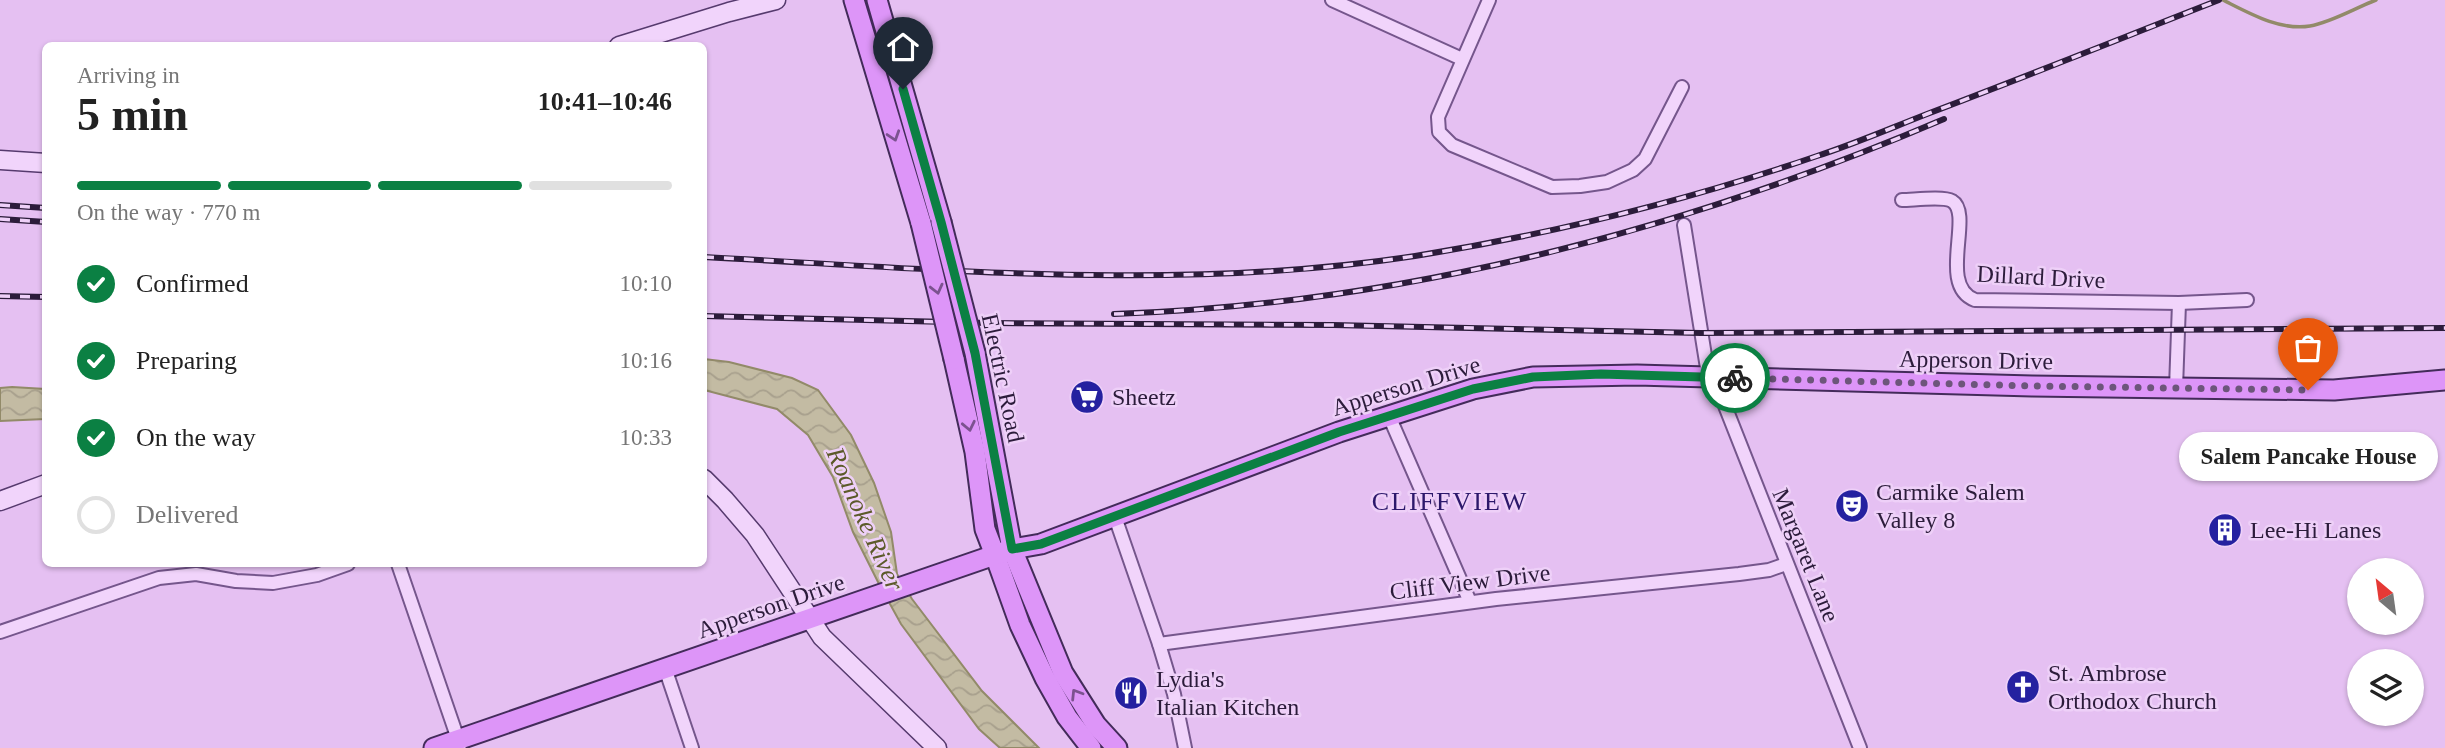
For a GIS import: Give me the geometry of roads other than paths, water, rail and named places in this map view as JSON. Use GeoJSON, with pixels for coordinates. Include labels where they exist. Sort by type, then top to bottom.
{"type":"FeatureCollection","features":[{"type":"Feature","properties":{"kind":"main road","name":"Electric Road"},"geometry":{"type":"LineString","coordinates":[[854,0],[921,223],[975,452],[985,529],[1003,552],[1063,673],[1096,725],[1117,748]]}},
{"type":"Feature","properties":{"kind":"main road","name":"Electric Road"},"geometry":{"type":"LineString","coordinates":[[877,0],[941,222],[975,353],[1003,552],[1020,625],[1067,717],[1091,748]]}},
{"type":"Feature","properties":{"kind":"main road","name":"Apperson Drive"},"geometry":{"type":"LineString","coordinates":[[434,748],[460,744],[666,668],[1003,552],[1041,544],[1339,432],[1473,389],[1533,377],[1601,374],[2334,390],[2445,380]]}},
{"type":"Feature","properties":{"kind":"street"},"geometry":{"type":"LineString","coordinates":[[633,42],[776,0]]}},
{"type":"Feature","properties":{"kind":"street"},"geometry":{"type":"LineString","coordinates":[[1332,0],[1462,59]]}},
{"type":"Feature","properties":{"kind":"street"},"geometry":{"type":"LineString","coordinates":[[1489,0],[1438,117],[1437,125],[1442,138],[1452,145],[1552,187],[1607,182],[1633,170],[1645,159],[1682,88]]}},
{"type":"Feature","properties":{"kind":"street"},"geometry":{"type":"LineString","coordinates":[[0,160],[42,163]]}},
{"type":"Feature","properties":{"kind":"street","name":"Dillard Drive"},"geometry":{"type":"LineString","coordinates":[[1902,200],[1946,199],[1955,203],[1958,280],[1963,293],[1975,300],[2179,303],[2247,300]]}},
{"type":"Feature","properties":{"kind":"street","name":"Margaret Lane"},"geometry":{"type":"LineString","coordinates":[[1684,225],[1704,359],[1860,748]]}},
{"type":"Feature","properties":{"kind":"street"},"geometry":{"type":"LineString","coordinates":[[2176,388],[2179,303]]}},
{"type":"Feature","properties":{"kind":"street"},"geometry":{"type":"LineString","coordinates":[[1389,416],[1471,602]]}},
{"type":"Feature","properties":{"kind":"street"},"geometry":{"type":"LineString","coordinates":[[707,482],[755,535],[822,636],[937,748]]}},
{"type":"Feature","properties":{"kind":"street"},"geometry":{"type":"LineString","coordinates":[[0,502],[42,486]]}},
{"type":"Feature","properties":{"kind":"street"},"geometry":{"type":"LineString","coordinates":[[1115,517],[1174,694],[1185,748]]}},
{"type":"Feature","properties":{"kind":"street","name":"Cliff View Drive"},"geometry":{"type":"LineString","coordinates":[[1158,644],[1471,602],[1739,574],[1769,570],[1786,564]]}},
{"type":"Feature","properties":{"kind":"street"},"geometry":{"type":"LineString","coordinates":[[0,632],[159,578],[196,574],[236,581],[273,583],[307,578],[339,567]]}},
{"type":"Feature","properties":{"kind":"street"},"geometry":{"type":"LineString","coordinates":[[399,567],[460,744]]}},
{"type":"Feature","properties":{"kind":"street"},"geometry":{"type":"LineString","coordinates":[[666,668],[692,748]]}},
{"type":"Feature","properties":{"kind":"water","name":"Roanoke River"},"geometry":{"type":"Polygon","coordinates":[[[707,359],[729,362],[792,378],[818,390],[851,435],[874,483],[891,532],[897,574],[912,599],[982,691],[1039,748],[1000,748],[979,729],[901,624],[853,532],[833,477],[808,435],[777,409],[707,391],[707,359]]]}},
{"type":"Feature","properties":{"kind":"water"},"geometry":{"type":"Polygon","coordinates":[[[0,388],[42,389],[42,419],[0,421],[0,388]]]}},
{"type":"Feature","properties":{"kind":"waterway"},"geometry":{"type":"LineString","coordinates":[[2223,0],[2265,20],[2299,27],[2327,21],[2376,0]]}},
{"type":"Feature","properties":{"kind":"railway"},"geometry":{"type":"LineString","coordinates":[[707,257],[970,271],[1149,275],[1326,267],[1415,256],[1568,227],[1718,188],[1859,141],[2219,0]]}},
{"type":"Feature","properties":{"kind":"railway"},"geometry":{"type":"LineString","coordinates":[[1114,314],[1222,307],[1328,295],[1434,278],[1538,255],[1641,228],[1743,196],[1944,119]]}},
{"type":"Feature","properties":{"kind":"railway"},"geometry":{"type":"LineString","coordinates":[[0,205],[42,208]]}},
{"type":"Feature","properties":{"kind":"railway"},"geometry":{"type":"LineString","coordinates":[[0,219],[42,222]]}},
{"type":"Feature","properties":{"kind":"railway"},"geometry":{"type":"LineString","coordinates":[[0,296],[42,297]]}},
{"type":"Feature","properties":{"kind":"railway"},"geometry":{"type":"LineString","coordinates":[[707,316],[990,323],[1333,325],[1701,333],[2445,328]]}},
{"type":"Feature","properties":{"kind":"place","name":"Salem Pancake House"},"geometry":{"type":"Point","coordinates":[2308,390]}},
{"type":"Feature","properties":{"kind":"place","name":"Sheetz"},"geometry":{"type":"Point","coordinates":[1087,397]}},
{"type":"Feature","properties":{"kind":"place","name":"Carmike Salem Valley 8"},"geometry":{"type":"Point","coordinates":[1852,506]}},
{"type":"Feature","properties":{"kind":"place","name":"Lee-Hi Lanes"},"geometry":{"type":"Point","coordinates":[2225,530]}},
{"type":"Feature","properties":{"kind":"place","name":"St. Ambrose Orthodox Church"},"geometry":{"type":"Point","coordinates":[2023,687]}},
{"type":"Feature","properties":{"kind":"place","name":"Lydia's Italian Kitchen"},"geometry":{"type":"Point","coordinates":[1131,693]}},
{"type":"Feature","properties":{"kind":"district","name":"CLIFFVIEW"},"geometry":{"type":"Point","coordinates":[1450,501]}}]}
